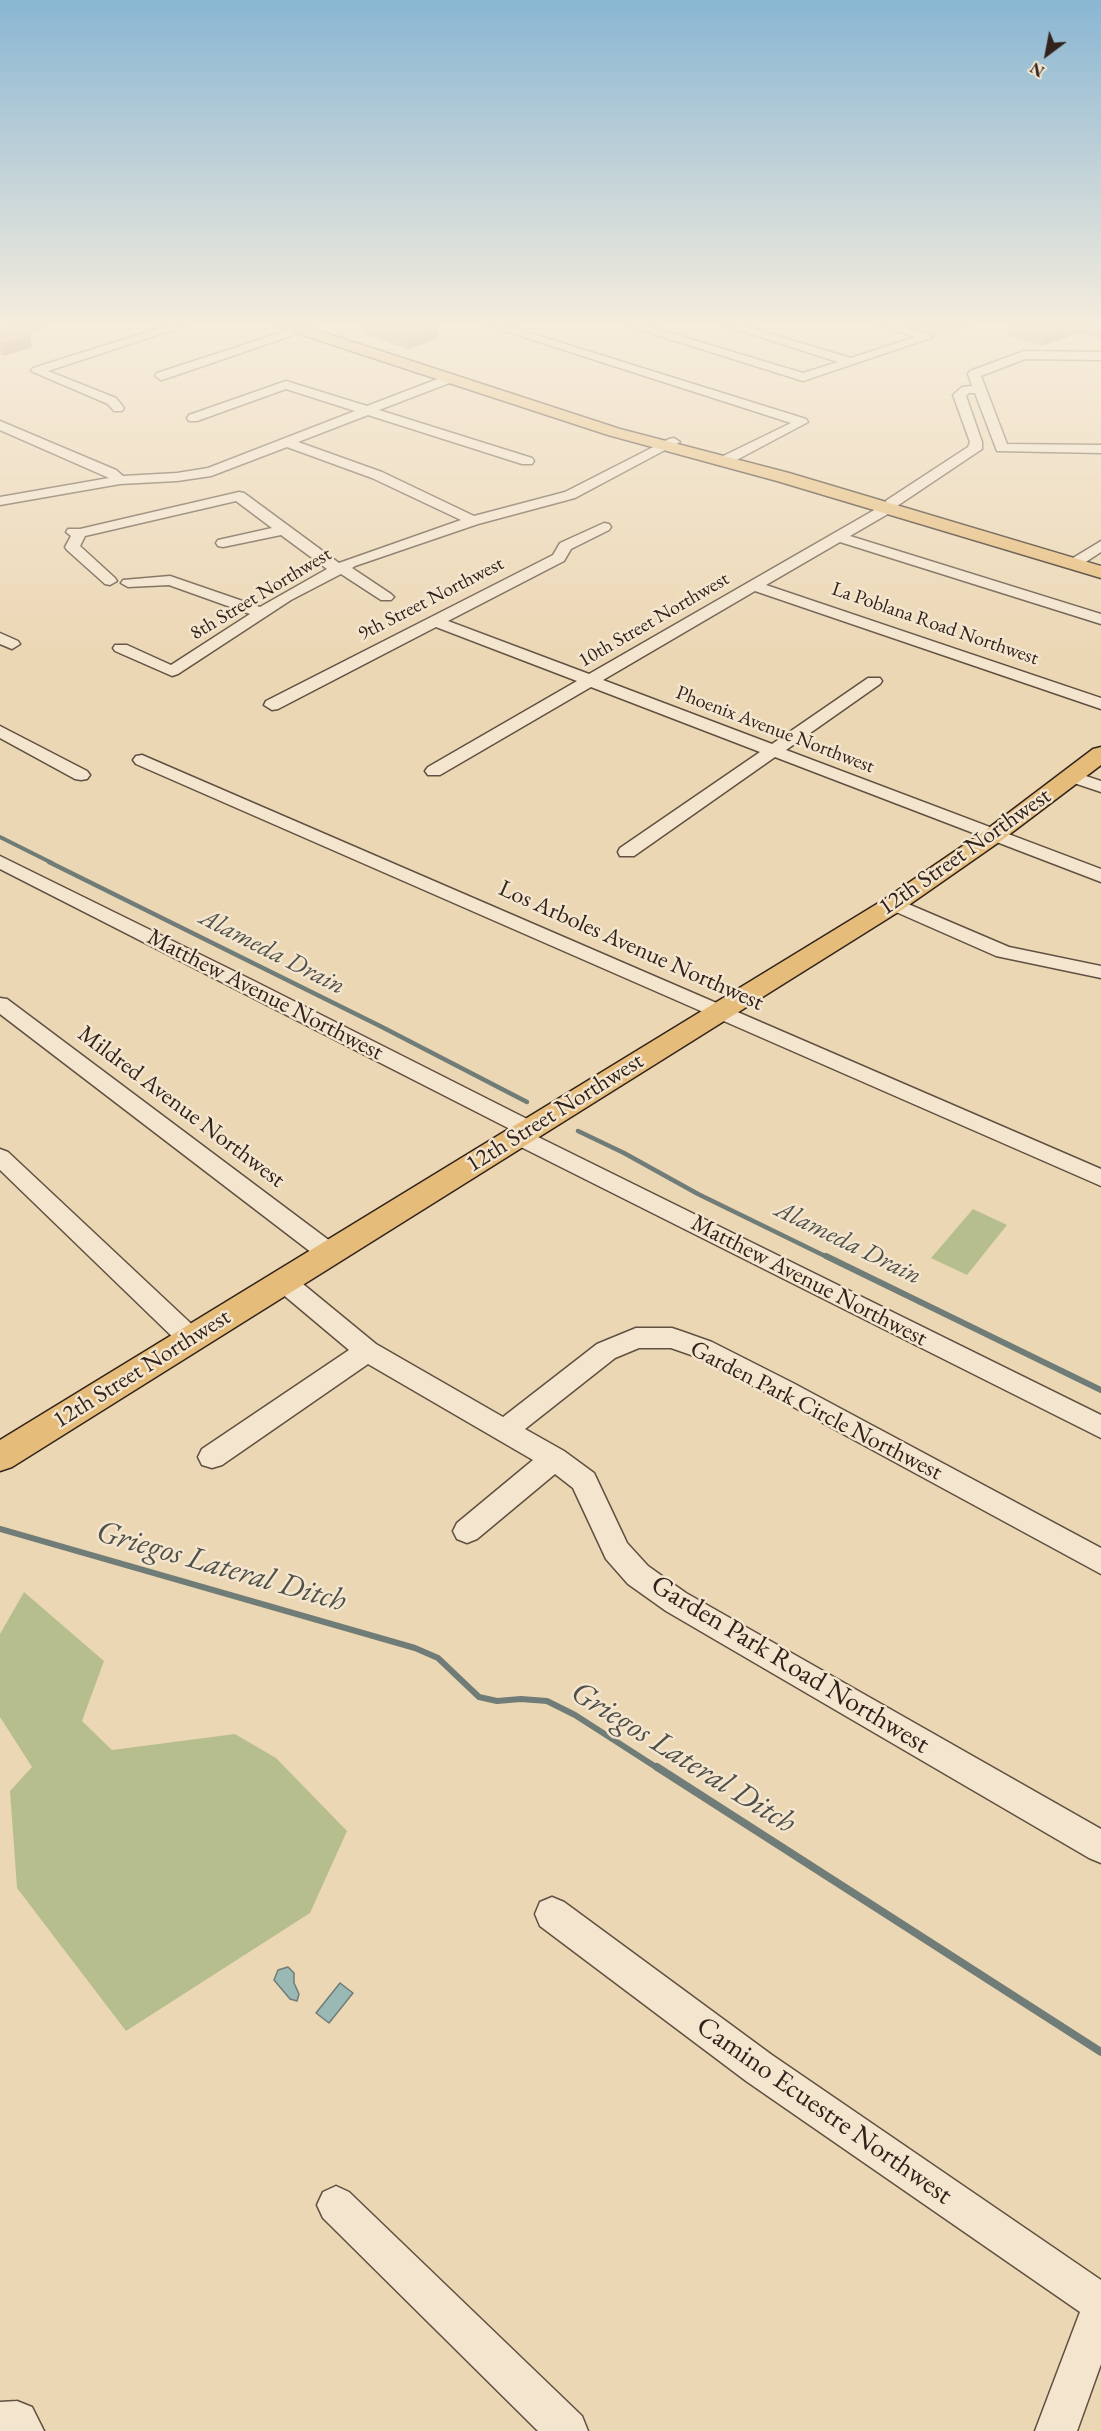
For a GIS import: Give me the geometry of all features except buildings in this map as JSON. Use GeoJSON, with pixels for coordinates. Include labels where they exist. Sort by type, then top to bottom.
{"type":"FeatureCollection","features":[{"type":"Feature","properties":{"kind":"main road"},"geometry":{"type":"LineString","coordinates":[[642,436],[728,459],[1077,561],[1101,565]]}},
{"type":"Feature","properties":{"kind":"main road"},"geometry":{"type":"LineString","coordinates":[[1077,561],[1101,572]]}},
{"type":"Feature","properties":{"kind":"main road","name":"12th Street Northwest"},"geometry":{"type":"LineString","coordinates":[[0,1457],[894,904],[994,835],[1101,754]]}},
{"type":"Feature","properties":{"kind":"street"},"geometry":{"type":"LineString","coordinates":[[27,436],[111,472],[120,480]]}},
{"type":"Feature","properties":{"kind":"street"},"geometry":{"type":"LineString","coordinates":[[0,501],[120,480],[177,477],[211,472],[304,436]]}},
{"type":"Feature","properties":{"kind":"street"},"geometry":{"type":"LineString","coordinates":[[447,436],[527,462]]}},
{"type":"Feature","properties":{"kind":"street"},"geometry":{"type":"LineString","coordinates":[[728,459],[773,436]]}},
{"type":"Feature","properties":{"kind":"street","name":"10th Street Northwest"},"geometry":{"type":"LineString","coordinates":[[434,771],[593,681],[890,506],[977,446],[974,436]]}},
{"type":"Feature","properties":{"kind":"street"},"geometry":{"type":"LineString","coordinates":[[998,436],[1002,448],[1101,449]]}},
{"type":"Feature","properties":{"kind":"street"},"geometry":{"type":"LineString","coordinates":[[288,443],[377,475],[473,521]]}},
{"type":"Feature","properties":{"kind":"street","name":"8th Street Northwest"},"geometry":{"type":"LineString","coordinates":[[120,648],[172,671],[262,613],[340,568],[473,521],[570,495],[671,444]]}},
{"type":"Feature","properties":{"kind":"street"},"geometry":{"type":"LineString","coordinates":[[110,581],[72,547],[77,532],[239,496],[330,565],[350,572],[386,597]]}},
{"type":"Feature","properties":{"kind":"street","name":"9th Street Northwest"},"geometry":{"type":"LineString","coordinates":[[272,705],[559,558],[565,546],[604,527]]}},
{"type":"Feature","properties":{"kind":"street"},"geometry":{"type":"LineString","coordinates":[[223,543],[284,530]]}},
{"type":"Feature","properties":{"kind":"street"},"geometry":{"type":"LineString","coordinates":[[839,537],[1101,619]]}},
{"type":"Feature","properties":{"kind":"street"},"geometry":{"type":"LineString","coordinates":[[1077,561],[1101,545]]}},
{"type":"Feature","properties":{"kind":"street"},"geometry":{"type":"LineString","coordinates":[[128,583],[170,580],[262,613]]}},
{"type":"Feature","properties":{"kind":"street","name":"La Poblana Road Northwest"},"geometry":{"type":"LineString","coordinates":[[754,586],[1101,704]]}},
{"type":"Feature","properties":{"kind":"street","name":"Phoenix Avenue Northwest"},"geometry":{"type":"LineString","coordinates":[[435,621],[978,831],[1101,876]]}},
{"type":"Feature","properties":{"kind":"street"},"geometry":{"type":"LineString","coordinates":[[627,852],[874,681]]}},
{"type":"Feature","properties":{"kind":"street"},"geometry":{"type":"LineString","coordinates":[[0,731],[81,775]]}},
{"type":"Feature","properties":{"kind":"street","name":"Los Arboles Avenue Northwest"},"geometry":{"type":"LineString","coordinates":[[142,760],[1101,1178]]}},
{"type":"Feature","properties":{"kind":"street"},"geometry":{"type":"LineString","coordinates":[[1071,776],[1101,787]]}},
{"type":"Feature","properties":{"kind":"street","name":"Matthew Avenue Northwest"},"geometry":{"type":"LineString","coordinates":[[0,862],[248,985],[523,1132],[1101,1427]]}},
{"type":"Feature","properties":{"kind":"street"},"geometry":{"type":"LineString","coordinates":[[894,904],[1003,952],[1101,972]]}},
{"type":"Feature","properties":{"kind":"street","name":"Mildred Avenue Northwest"},"geometry":{"type":"LineString","coordinates":[[0,1004],[329,1253]]}},
{"type":"Feature","properties":{"kind":"street"},"geometry":{"type":"LineString","coordinates":[[3,1164],[191,1339]]}},
{"type":"Feature","properties":{"kind":"street","name":"Garden Park Road Northwest"},"geometry":{"type":"LineString","coordinates":[[283,1281],[367,1352],[554,1459],[584,1481],[616,1551],[638,1575],[676,1602],[1101,1847]]}},
{"type":"Feature","properties":{"kind":"street","name":"Garden Park Circle Northwest"},"geometry":{"type":"LineString","coordinates":[[505,1431],[606,1351],[636,1338],[672,1338],[703,1348],[774,1385],[1101,1562]]}},
{"type":"Feature","properties":{"kind":"street"},"geometry":{"type":"LineString","coordinates":[[212,1457],[367,1352]]}},
{"type":"Feature","properties":{"kind":"street"},"geometry":{"type":"LineString","coordinates":[[467,1531],[554,1459]]}},
{"type":"Feature","properties":{"kind":"street","name":"Camino Ecuestre Northwest"},"geometry":{"type":"LineString","coordinates":[[552,1914],[759,2068],[1101,2303]]}},
{"type":"Feature","properties":{"kind":"street"},"geometry":{"type":"LineString","coordinates":[[336,2205],[567,2431]]}},
{"type":"Feature","properties":{"kind":"street"},"geometry":{"type":"LineString","coordinates":[[1056,2431],[1101,2310]]}},
{"type":"Feature","properties":{"kind":"street"},"geometry":{"type":"LineString","coordinates":[[0,2423],[17,2422],[23,2431]]}},
{"type":"Feature","properties":{"kind":"green space"},"geometry":{"type":"Polygon","coordinates":[[[973,1209],[1007,1225],[967,1275],[931,1258],[973,1209]]]}},
{"type":"Feature","properties":{"kind":"green space"},"geometry":{"type":"Polygon","coordinates":[[[24,1592],[104,1661],[82,1721],[112,1750],[235,1734],[276,1758],[347,1831],[310,1913],[126,2031],[17,1888],[10,1791],[32,1767],[0,1717],[0,1634],[24,1592]]]}},
{"type":"Feature","properties":{"kind":"water"},"geometry":{"type":"Polygon","coordinates":[[[288,1967],[294,1973],[294,1983],[299,1994],[297,2001],[290,1999],[274,1980],[278,1970],[288,1967]]]}},
{"type":"Feature","properties":{"kind":"water"},"geometry":{"type":"Polygon","coordinates":[[[340,1983],[353,1993],[329,2023],[316,2013],[340,1983]]]}},
{"type":"Feature","properties":{"kind":"waterway","name":"Alameda Drain"},"geometry":{"type":"LineString","coordinates":[[0,837],[52,863]]}},
{"type":"Feature","properties":{"kind":"waterway","name":"Alameda Drain"},"geometry":{"type":"LineString","coordinates":[[49,862],[382,1027],[527,1102]]}},
{"type":"Feature","properties":{"kind":"waterway","name":"Alameda Drain"},"geometry":{"type":"LineString","coordinates":[[578,1131],[624,1153],[698,1194],[829,1258]]}},
{"type":"Feature","properties":{"kind":"waterway","name":"Alameda Drain"},"geometry":{"type":"LineString","coordinates":[[826,1256],[1101,1390]]}},
{"type":"Feature","properties":{"kind":"waterway","name":"Griegos Lateral Ditch"},"geometry":{"type":"LineString","coordinates":[[0,1529],[415,1648],[438,1658],[479,1697],[497,1701],[521,1699],[547,1701],[575,1715],[659,1769]]}},
{"type":"Feature","properties":{"kind":"waterway","name":"Griegos Lateral Ditch"},"geometry":{"type":"LineString","coordinates":[[657,1767],[1101,2052]]}}]}
